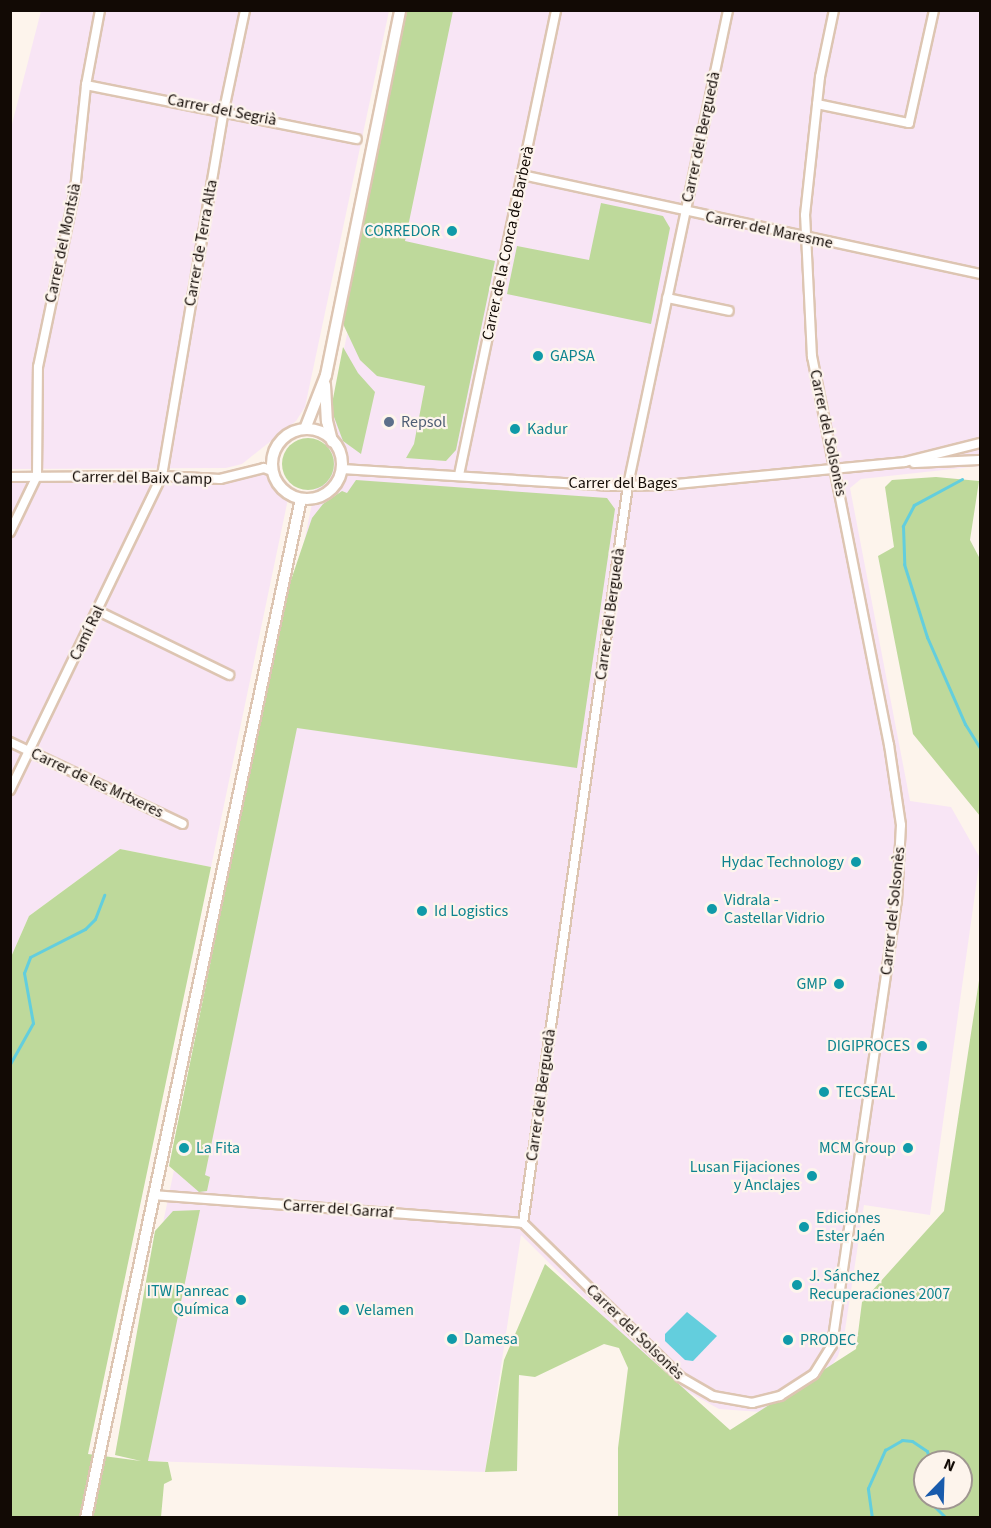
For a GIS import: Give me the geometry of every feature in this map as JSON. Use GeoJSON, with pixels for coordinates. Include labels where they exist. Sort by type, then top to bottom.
{"type":"FeatureCollection","features":[{"type":"Feature","properties":{"kind":"street","name":"Carrer del Montsià"},"geometry":{"type":"LineString","coordinates":[[37,476],[38,367],[75,190],[86,85],[100,10]]}},
{"type":"Feature","properties":{"kind":"street","name":"Carrer de Terra Alta"},"geometry":{"type":"LineString","coordinates":[[162,476],[224,110],[245,10]]}},
{"type":"Feature","properties":{"kind":"street"},"geometry":{"type":"LineString","coordinates":[[326,375],[327,421],[342,469],[331,489],[322,495],[301,499],[282,489],[272,471],[279,443],[305,429],[326,375],[400,10]]}},
{"type":"Feature","properties":{"kind":"street","name":"Carrer de la Conca de Barberà"},"geometry":{"type":"LineString","coordinates":[[459,476],[556,10]]}},
{"type":"Feature","properties":{"kind":"street","name":"Carrer del Berguedà"},"geometry":{"type":"LineString","coordinates":[[523,1223],[628,485],[728,10]]}},
{"type":"Feature","properties":{"kind":"street","name":"Carrer del Solsonès"},"geometry":{"type":"LineString","coordinates":[[523,1223],[680,1377],[713,1396],[752,1402],[780,1396],[814,1374],[832,1345],[896,912],[901,837],[896,782],[812,357],[805,238],[817,104],[834,10]]}},
{"type":"Feature","properties":{"kind":"street"},"geometry":{"type":"LineString","coordinates":[[817,104],[909,123],[934,10]]}},
{"type":"Feature","properties":{"kind":"street","name":"Carrer del Segrià"},"geometry":{"type":"LineString","coordinates":[[86,85],[224,110],[357,139]]}},
{"type":"Feature","properties":{"kind":"street","name":"Carrer del Maresme"},"geometry":{"type":"LineString","coordinates":[[522,175],[684,212],[981,274]]}},
{"type":"Feature","properties":{"kind":"street"},"geometry":{"type":"LineString","coordinates":[[667,298],[729,310]]}},
{"type":"Feature","properties":{"kind":"street"},"geometry":{"type":"LineString","coordinates":[[305,429],[332,441]]}},
{"type":"Feature","properties":{"kind":"street","name":"Carrer del Bages"},"geometry":{"type":"LineString","coordinates":[[904,462],[981,442]]}},
{"type":"Feature","properties":{"kind":"street","name":"Carrer del Bages"},"geometry":{"type":"LineString","coordinates":[[342,469],[628,485],[904,462],[981,460]]}},
{"type":"Feature","properties":{"kind":"street","name":"Carrer del Baix Camp"},"geometry":{"type":"LineString","coordinates":[[10,477],[162,476],[220,479],[264,468],[272,471]]}},
{"type":"Feature","properties":{"kind":"street"},"geometry":{"type":"LineString","coordinates":[[10,532],[37,476]]}},
{"type":"Feature","properties":{"kind":"street","name":"Camí Ral"},"geometry":{"type":"LineString","coordinates":[[10,790],[162,476]]}},
{"type":"Feature","properties":{"kind":"street"},"geometry":{"type":"LineString","coordinates":[[86,1518],[301,499]]}},
{"type":"Feature","properties":{"kind":"street"},"geometry":{"type":"LineString","coordinates":[[98,611],[230,675]]}},
{"type":"Feature","properties":{"kind":"street","name":"Carrer de les Mrtxeres"},"geometry":{"type":"LineString","coordinates":[[10,742],[183,824]]}},
{"type":"Feature","properties":{"kind":"street","name":"Carrer del Garraf"},"geometry":{"type":"LineString","coordinates":[[153,1195],[523,1223]]}},
{"type":"Feature","properties":{"kind":"shaded area"},"geometry":{"type":"Polygon","coordinates":[[[41,11],[389,11],[305,407],[296,421],[242,464],[226,468],[11,469],[11,128],[41,11]]]}},
{"type":"Feature","properties":{"kind":"shaded area"},"geometry":{"type":"Polygon","coordinates":[[[414,11],[980,11],[980,466],[861,479],[850,488],[910,801],[951,807],[980,858],[930,1215],[864,1205],[844,1337],[838,1356],[824,1377],[761,1412],[719,1409],[667,1380],[521,1235],[485,1472],[147,1461],[115,1455],[414,11]]]}},
{"type":"Feature","properties":{"kind":"shaded area"},"geometry":{"type":"Polygon","coordinates":[[[272,471],[288,499],[211,867],[120,849],[29,916],[11,957],[11,477],[190,479],[272,471]]]}},
{"type":"Feature","properties":{"kind":"green space"},"geometry":{"type":"Polygon","coordinates":[[[407,11],[453,11],[405,241],[495,261],[456,450],[446,461],[406,458],[414,444],[425,386],[377,376],[360,360],[344,326],[344,313],[407,11]]]}},
{"type":"Feature","properties":{"kind":"green space"},"geometry":{"type":"Polygon","coordinates":[[[601,203],[663,216],[670,228],[651,324],[507,294],[517,246],[589,260],[601,203]]]}},
{"type":"Feature","properties":{"kind":"green space"},"geometry":{"type":"Polygon","coordinates":[[[343,347],[358,373],[375,392],[361,454],[343,441],[331,409],[343,347]]]}},
{"type":"Feature","properties":{"kind":"green space"},"geometry":{"type":"Polygon","coordinates":[[[308,438],[322,442],[330,450],[334,464],[330,478],[322,486],[308,490],[294,486],[286,478],[282,464],[286,450],[294,442],[308,438]]]}},
{"type":"Feature","properties":{"kind":"green space"},"geometry":{"type":"Polygon","coordinates":[[[936,477],[979,481],[970,540],[980,559],[980,816],[913,734],[878,556],[894,547],[885,487],[892,480],[936,477]]]}},
{"type":"Feature","properties":{"kind":"green space"},"geometry":{"type":"Polygon","coordinates":[[[356,480],[607,498],[615,509],[577,768],[297,728],[205,1175],[210,1177],[207,1191],[199,1192],[169,1166],[275,646],[289,586],[312,518],[323,504],[342,491],[347,493],[356,480]]]}},
{"type":"Feature","properties":{"kind":"green space"},"geometry":{"type":"Polygon","coordinates":[[[120,849],[211,867],[88,1454],[141,1461],[115,1455],[155,1231],[173,1211],[200,1210],[148,1461],[168,1462],[172,1480],[164,1484],[161,1517],[11,1518],[11,957],[29,916],[120,849]]]}},
{"type":"Feature","properties":{"kind":"green space"},"geometry":{"type":"Polygon","coordinates":[[[980,974],[980,1517],[618,1517],[618,1448],[628,1368],[619,1348],[604,1344],[535,1377],[519,1375],[517,1471],[485,1472],[504,1360],[545,1264],[730,1430],[856,1349],[862,1302],[944,1211],[980,974]]]}},
{"type":"Feature","properties":{"kind":"water"},"geometry":{"type":"Polygon","coordinates":[[[687,1312],[717,1336],[693,1361],[685,1360],[665,1341],[665,1334],[687,1312]]]}},
{"type":"Feature","properties":{"kind":"waterway"},"geometry":{"type":"LineString","coordinates":[[962,479],[914,505],[903,526],[904,564],[927,637],[965,724],[980,748]]}},
{"type":"Feature","properties":{"kind":"waterway"},"geometry":{"type":"LineString","coordinates":[[10,1064],[33,1023],[24,973],[30,957],[85,929],[95,919],[104,895]]}},
{"type":"Feature","properties":{"kind":"waterway"},"geometry":{"type":"LineString","coordinates":[[10,1093],[10,1107]]}},
{"type":"Feature","properties":{"kind":"waterway"},"geometry":{"type":"LineString","coordinates":[[872,1518],[868,1488],[885,1450],[902,1440],[912,1441],[926,1450]]}},
{"type":"Feature","properties":{"kind":"waterway"},"geometry":{"type":"LineString","coordinates":[[938,1510],[946,1518]]}},
{"type":"Feature","properties":{"kind":"place","name":"CORREDOR"},"geometry":{"type":"Point","coordinates":[452,231]}},
{"type":"Feature","properties":{"kind":"place","name":"GAPSA"},"geometry":{"type":"Point","coordinates":[538,356]}},
{"type":"Feature","properties":{"kind":"place","name":"Repsol"},"geometry":{"type":"Point","coordinates":[389,422]}},
{"type":"Feature","properties":{"kind":"place","name":"Kadur"},"geometry":{"type":"Point","coordinates":[515,429]}},
{"type":"Feature","properties":{"kind":"place","name":"Hydac Technology"},"geometry":{"type":"Point","coordinates":[856,862]}},
{"type":"Feature","properties":{"kind":"place","name":"Vidrala - Castellar Vidrio"},"geometry":{"type":"Point","coordinates":[712,909]}},
{"type":"Feature","properties":{"kind":"place","name":"Id Logistics"},"geometry":{"type":"Point","coordinates":[422,911]}},
{"type":"Feature","properties":{"kind":"place","name":"GMP"},"geometry":{"type":"Point","coordinates":[839,984]}},
{"type":"Feature","properties":{"kind":"place","name":"DIGIPROCES"},"geometry":{"type":"Point","coordinates":[922,1046]}},
{"type":"Feature","properties":{"kind":"place","name":"TECSEAL"},"geometry":{"type":"Point","coordinates":[824,1092]}},
{"type":"Feature","properties":{"kind":"place","name":"La Fita"},"geometry":{"type":"Point","coordinates":[184,1148]}},
{"type":"Feature","properties":{"kind":"place","name":"MCM Group"},"geometry":{"type":"Point","coordinates":[908,1148]}},
{"type":"Feature","properties":{"kind":"place","name":"Lusan Fijaciones y Anclajes"},"geometry":{"type":"Point","coordinates":[812,1176]}},
{"type":"Feature","properties":{"kind":"place","name":"Ediciones Ester Jaén"},"geometry":{"type":"Point","coordinates":[804,1227]}},
{"type":"Feature","properties":{"kind":"place","name":"J. Sánchez Recuperaciones 2007"},"geometry":{"type":"Point","coordinates":[797,1285]}},
{"type":"Feature","properties":{"kind":"place","name":"ITW Panreac Química"},"geometry":{"type":"Point","coordinates":[241,1300]}},
{"type":"Feature","properties":{"kind":"place","name":"Velamen"},"geometry":{"type":"Point","coordinates":[344,1310]}},
{"type":"Feature","properties":{"kind":"place","name":"Damesa"},"geometry":{"type":"Point","coordinates":[452,1339]}},
{"type":"Feature","properties":{"kind":"place","name":"PRODEC"},"geometry":{"type":"Point","coordinates":[788,1340]}}]}
